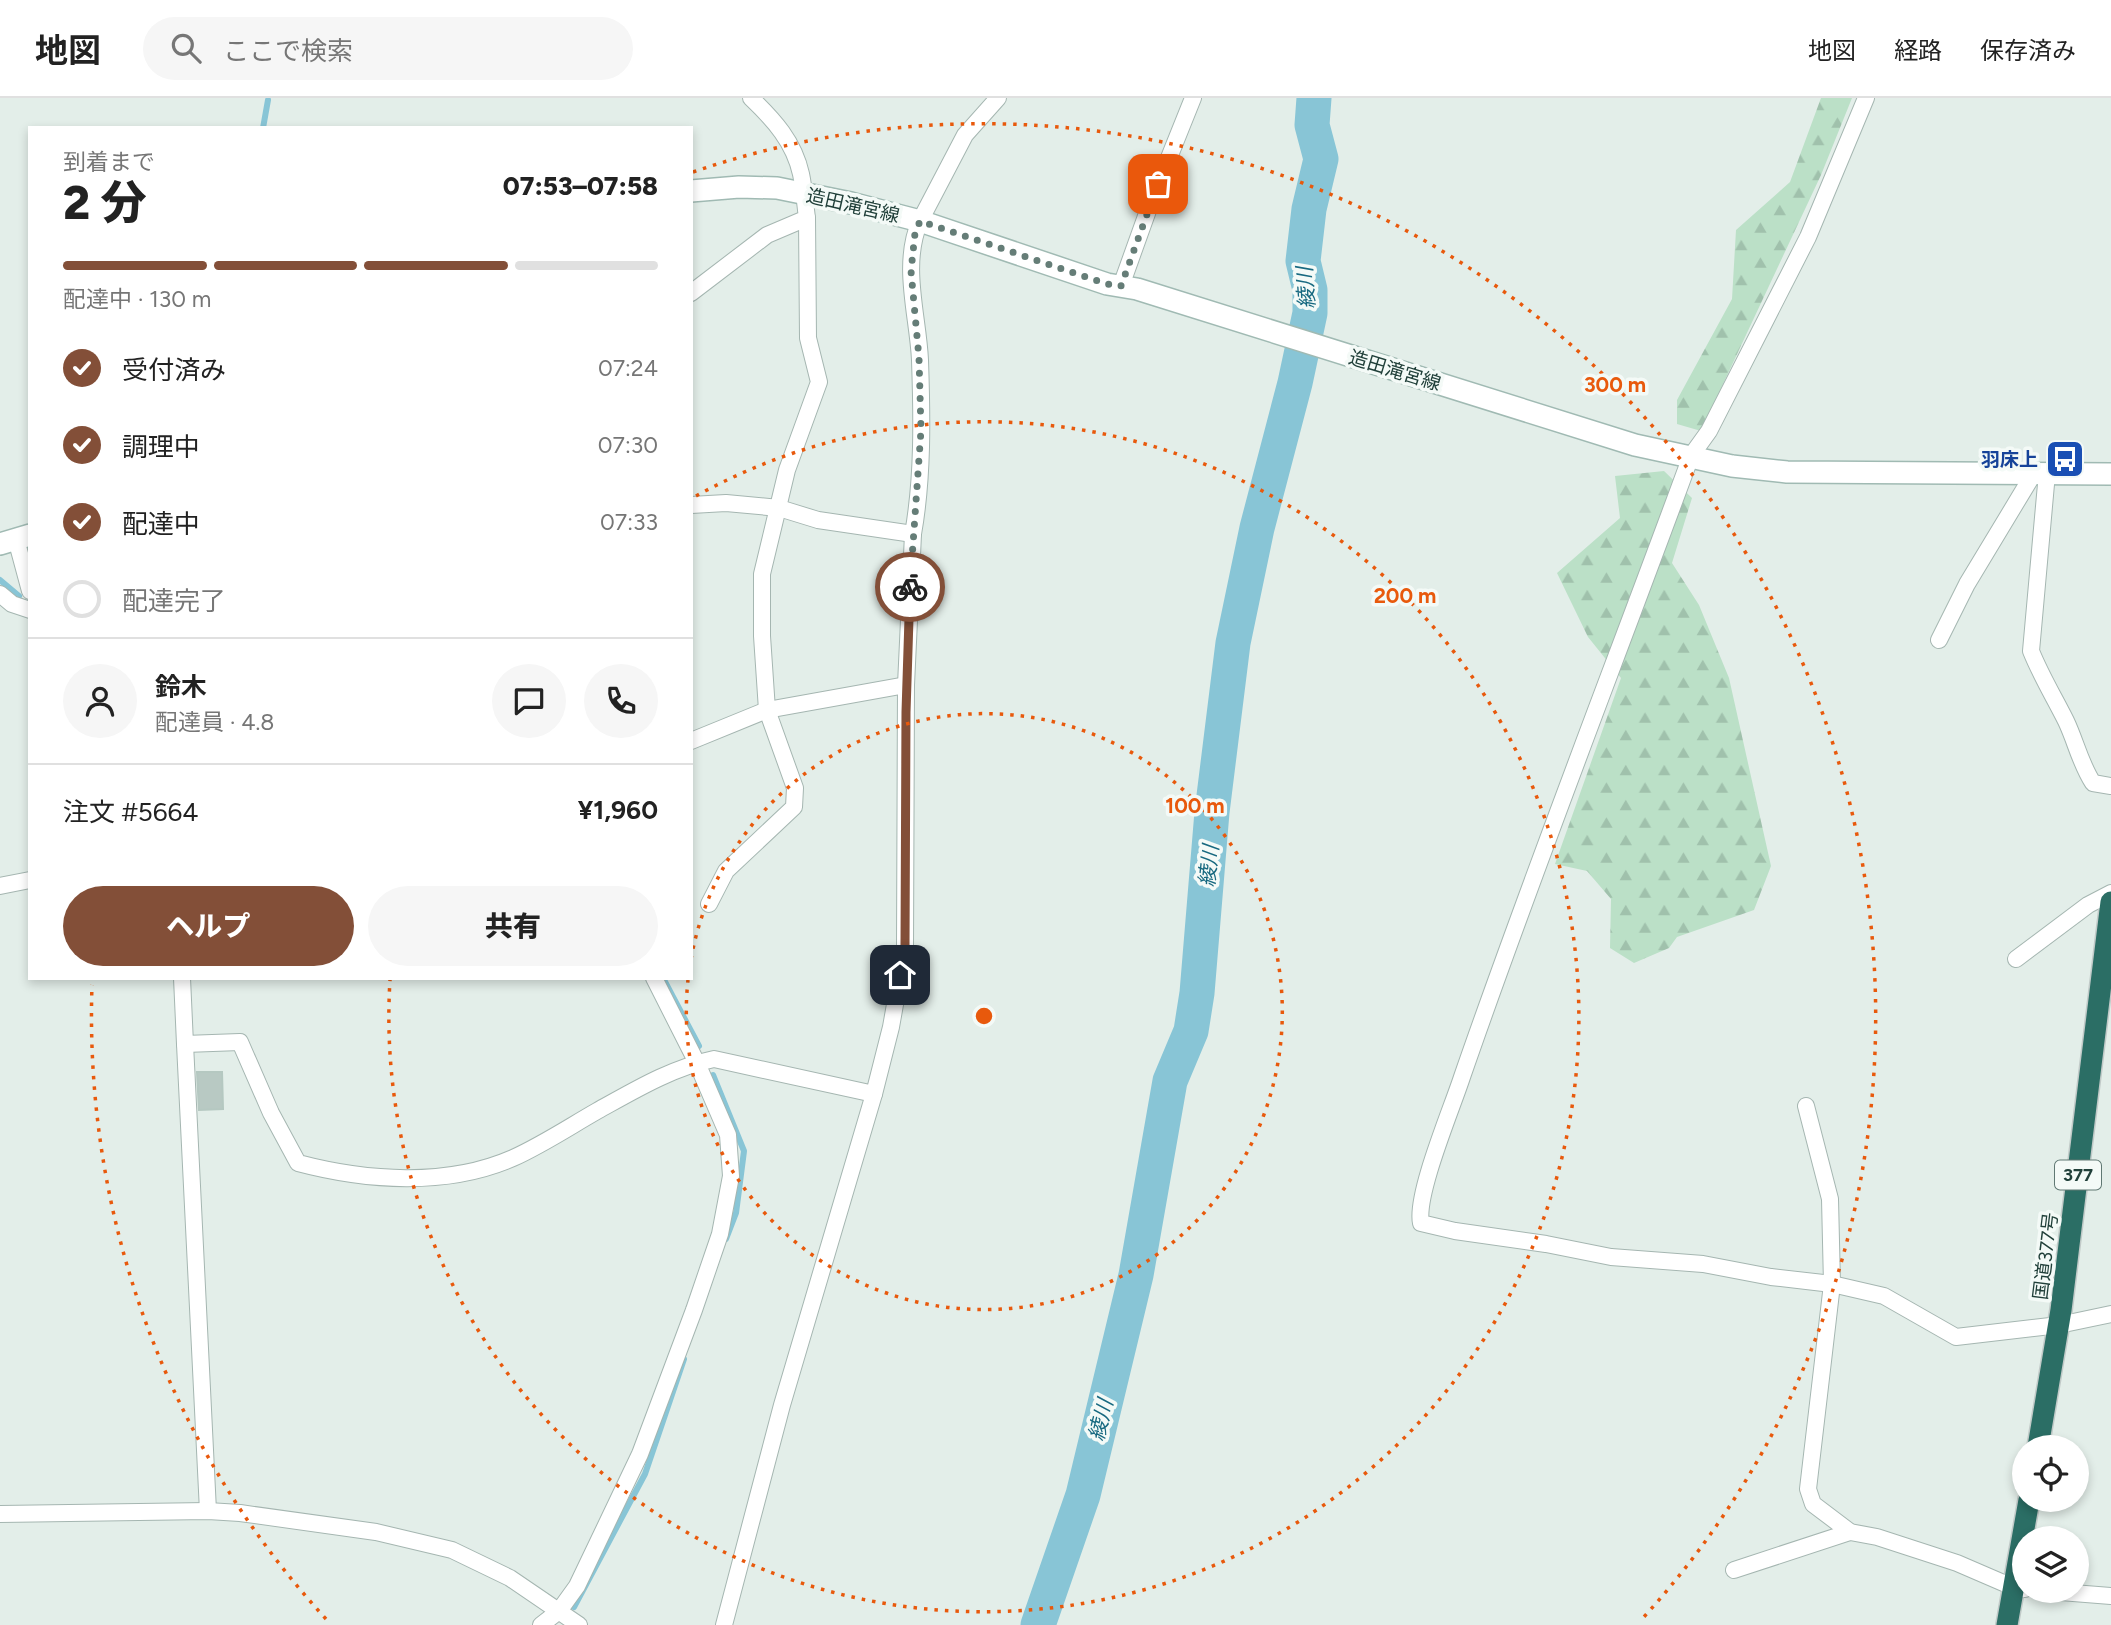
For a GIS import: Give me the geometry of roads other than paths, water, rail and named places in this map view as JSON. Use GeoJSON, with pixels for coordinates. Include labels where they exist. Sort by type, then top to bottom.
{"type":"FeatureCollection","features":[{"type":"Feature","properties":{"kind":"highway","name":"国道377号"},"geometry":{"type":"LineString","coordinates":[[2040,1435],[2059,1325],[2111,902]]}},
{"type":"Feature","properties":{"kind":"highway"},"geometry":{"type":"LineString","coordinates":[[2007,1625],[2015,1603]]}},
{"type":"Feature","properties":{"kind":"main road","name":"造田滝宮線"},"geometry":{"type":"LineString","coordinates":[[693,191],[739,187],[777,188],[920,221],[983,243],[1635,445],[1732,466],[1787,472],[2111,474]]}},
{"type":"Feature","properties":{"kind":"street"},"geometry":{"type":"LineString","coordinates":[[709,904],[726,871],[794,807],[795,788],[767,710],[762,636],[762,574],[787,470],[819,382],[808,338],[807,218],[801,174],[792,148],[775,121],[751,98]]}},
{"type":"Feature","properties":{"kind":"street"},"geometry":{"type":"LineString","coordinates":[[1122,286],[1150,205],[1193,98]]}},
{"type":"Feature","properties":{"kind":"street"},"geometry":{"type":"LineString","coordinates":[[1866,98],[1808,237],[1709,431],[1691,456],[1474,1042],[1433,1163],[1419,1212],[1421,1223],[1611,1257],[1703,1264],[1770,1277],[1832,1284],[1884,1296],[1956,1336],[2059,1325],[2111,1314]]}},
{"type":"Feature","properties":{"kind":"street"},"geometry":{"type":"LineString","coordinates":[[724,1625],[782,1405],[874,1094],[891,1027],[905,948],[906,685],[921,430],[919,358],[911,271],[915,233],[920,221],[965,135],[992,100]]}},
{"type":"Feature","properties":{"kind":"street"},"geometry":{"type":"LineString","coordinates":[[693,291],[767,235],[807,218]]}},
{"type":"Feature","properties":{"kind":"street"},"geometry":{"type":"LineString","coordinates":[[1939,640],[1967,584],[2041,473]]}},
{"type":"Feature","properties":{"kind":"street"},"geometry":{"type":"LineString","coordinates":[[2041,473],[2031,651],[2040,674],[2067,723],[2082,766],[2093,783],[2111,786]]}},
{"type":"Feature","properties":{"kind":"street"},"geometry":{"type":"LineString","coordinates":[[693,505],[726,503],[779,508],[818,520],[913,534]]}},
{"type":"Feature","properties":{"kind":"street"},"geometry":{"type":"LineString","coordinates":[[15,540],[28,584]]}},
{"type":"Feature","properties":{"kind":"street"},"geometry":{"type":"LineString","coordinates":[[0,594],[12,604],[28,609]]}},
{"type":"Feature","properties":{"kind":"street"},"geometry":{"type":"LineString","coordinates":[[693,740],[767,710],[906,685]]}},
{"type":"Feature","properties":{"kind":"street"},"geometry":{"type":"LineString","coordinates":[[0,886],[28,880]]}},
{"type":"Feature","properties":{"kind":"street"},"geometry":{"type":"LineString","coordinates":[[2016,959],[2088,905],[2111,893]]}},
{"type":"Feature","properties":{"kind":"street"},"geometry":{"type":"LineString","coordinates":[[182,980],[208,1511]]}},
{"type":"Feature","properties":{"kind":"street"},"geometry":{"type":"LineString","coordinates":[[541,1625],[559,1611],[577,1586],[640,1454],[720,1234],[731,1175],[728,1135],[697,1063],[655,980]]}},
{"type":"Feature","properties":{"kind":"street"},"geometry":{"type":"LineString","coordinates":[[185,1044],[240,1042],[271,1113],[298,1163],[331,1172],[414,1179],[476,1171],[513,1158],[659,1077],[713,1059],[874,1094]]}},
{"type":"Feature","properties":{"kind":"street"},"geometry":{"type":"LineString","coordinates":[[1806,1105],[1830,1199],[1832,1284],[1808,1489],[1813,1504],[1850,1532],[1956,1563],[2012,1585]]}},
{"type":"Feature","properties":{"kind":"street"},"geometry":{"type":"LineString","coordinates":[[0,1514],[208,1511],[376,1532],[452,1550],[510,1578],[577,1625]]}},
{"type":"Feature","properties":{"kind":"street"},"geometry":{"type":"LineString","coordinates":[[1734,1570],[1850,1532]]}},
{"type":"Feature","properties":{"kind":"street"},"geometry":{"type":"LineString","coordinates":[[2089,1594],[2111,1596]]}},
{"type":"Feature","properties":{"kind":"waterway","name":"綾川"},"geometry":{"type":"LineString","coordinates":[[1038,1625],[1083,1495],[1136,1275],[1170,1081],[1191,1031],[1197,993],[1212,812],[1233,643],[1257,528],[1295,383],[1310,313],[1310,290],[1303,261],[1309,209],[1321,159],[1312,125],[1314,98]]}},
{"type":"Feature","properties":{"kind":"waterway"},"geometry":{"type":"LineString","coordinates":[[263,126],[268,100]]}},
{"type":"Feature","properties":{"kind":"waterway"},"geometry":{"type":"LineString","coordinates":[[0,580],[19,596]]}},
{"type":"Feature","properties":{"kind":"waterway"},"geometry":{"type":"LineString","coordinates":[[664,980],[699,1046]]}},
{"type":"Feature","properties":{"kind":"waterway"},"geometry":{"type":"LineString","coordinates":[[713,1075],[744,1151],[736,1213],[726,1239]]}},
{"type":"Feature","properties":{"kind":"waterway"},"geometry":{"type":"LineString","coordinates":[[574,1607],[645,1474],[684,1359]]}},
{"type":"Feature","properties":{"kind":"place","name":"羽床上"},"geometry":{"type":"Point","coordinates":[2065,459]}}]}
